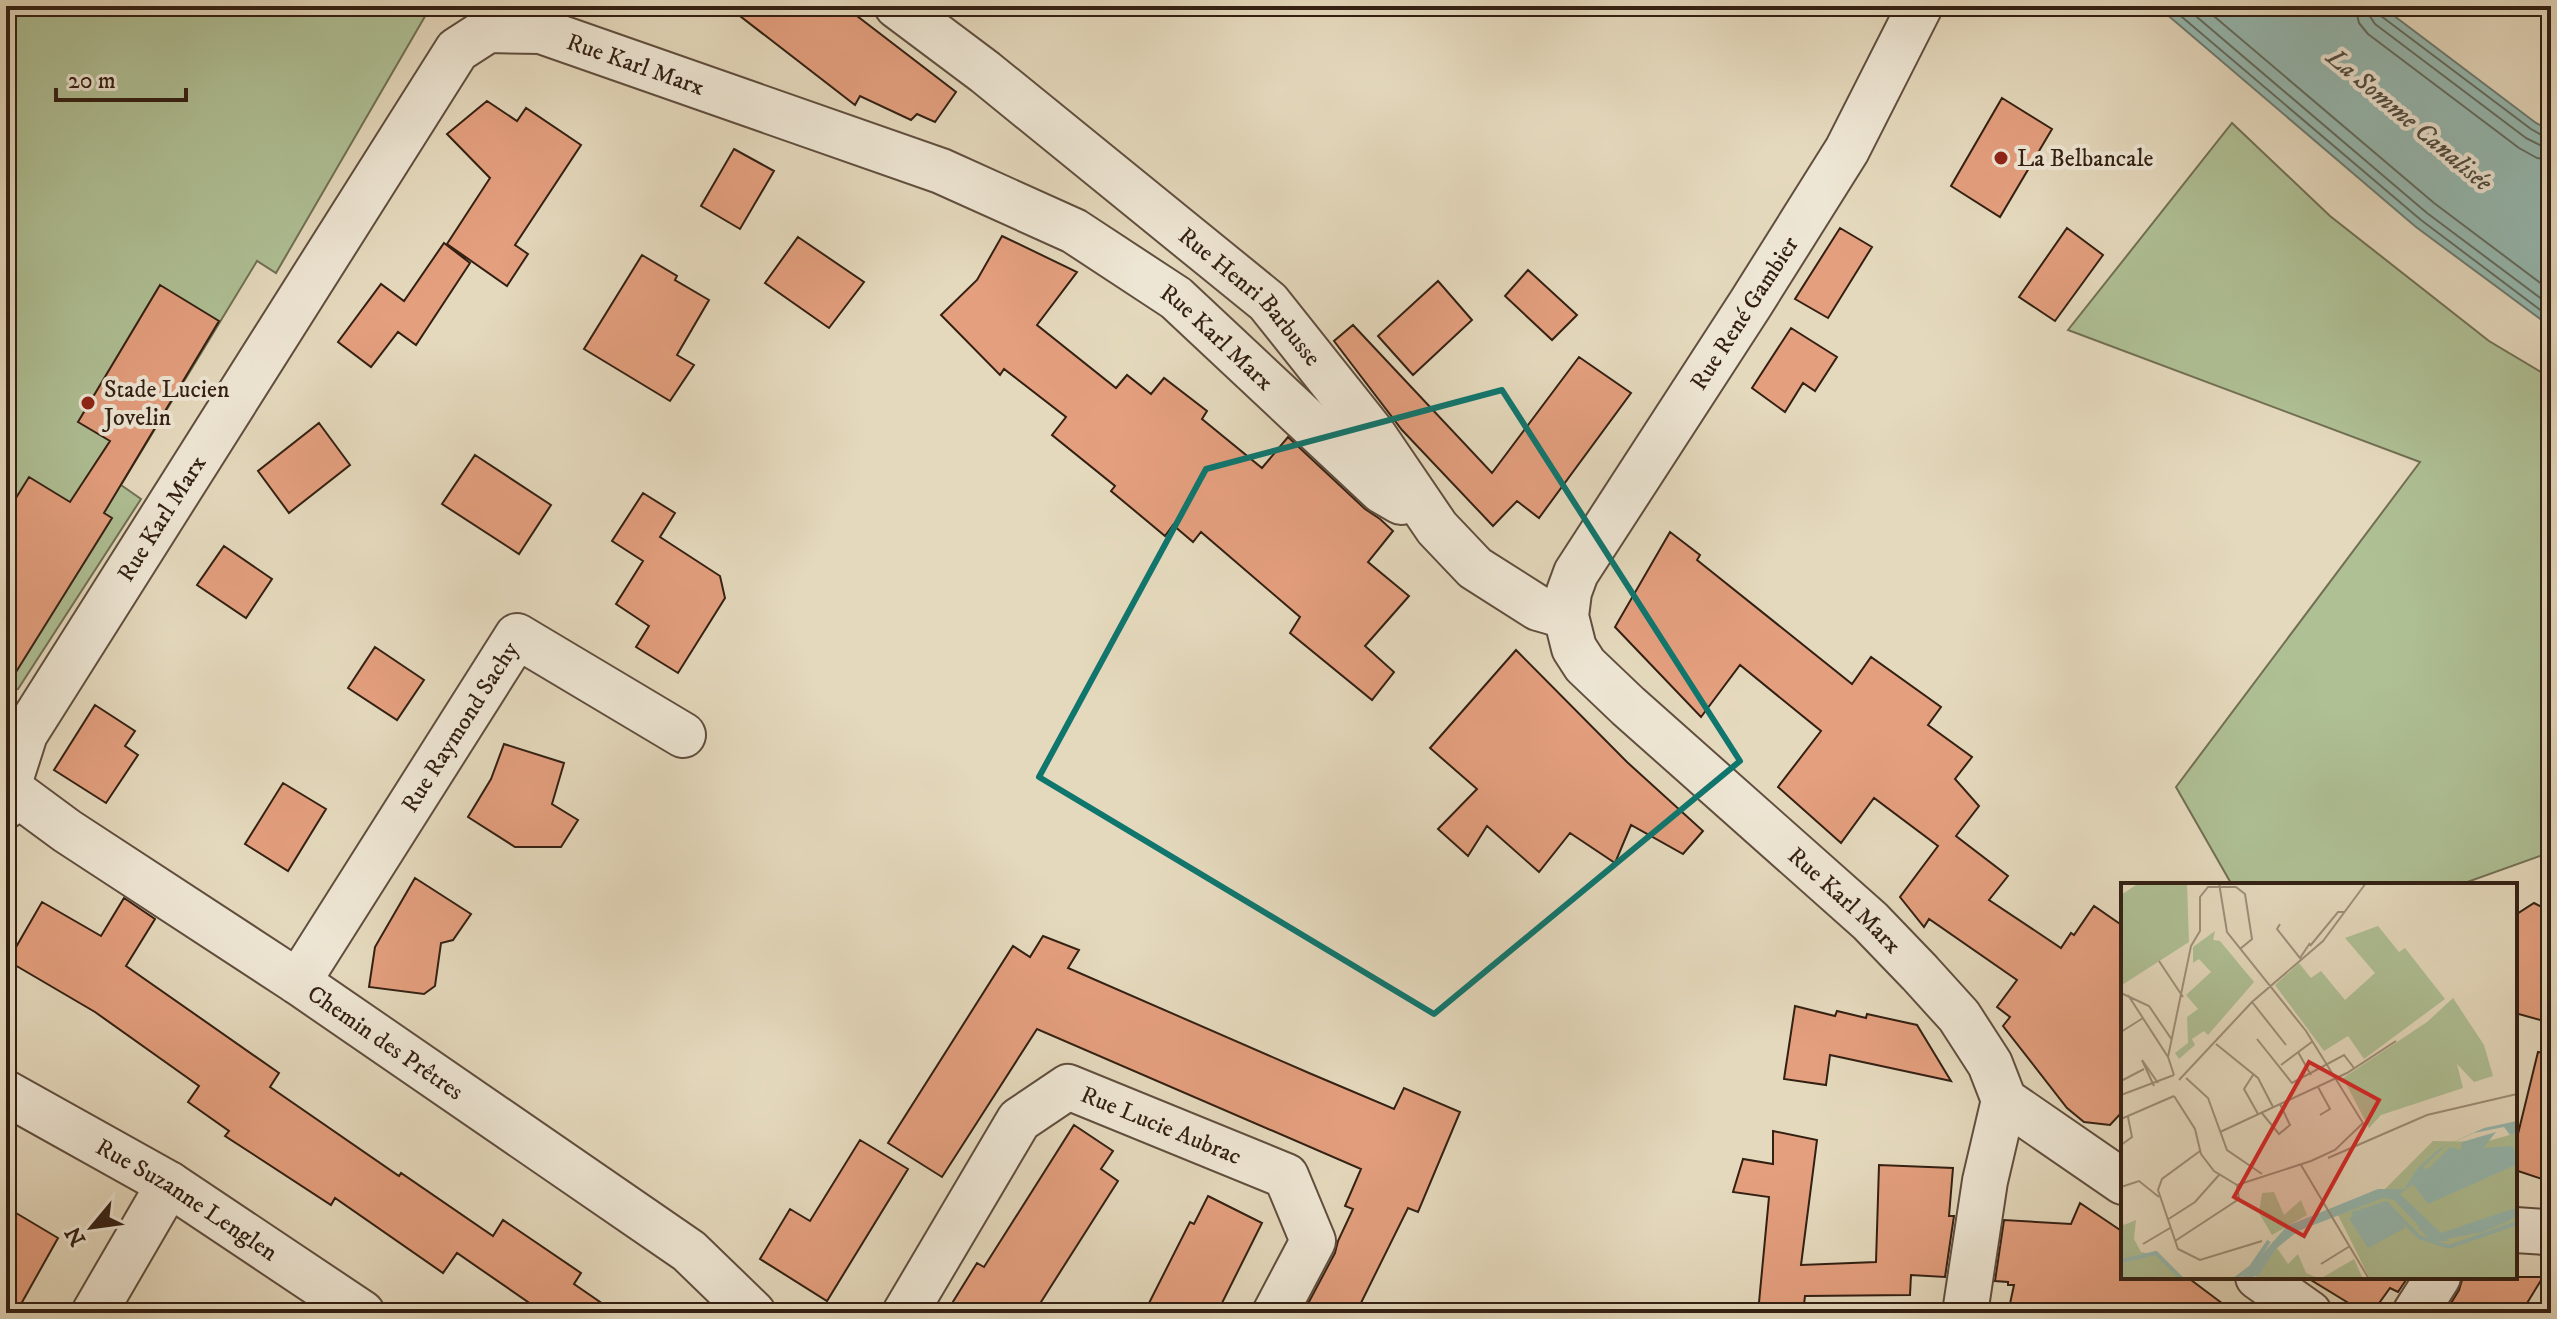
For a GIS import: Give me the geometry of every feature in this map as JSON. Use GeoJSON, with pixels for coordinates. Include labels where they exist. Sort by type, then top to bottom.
{"type":"FeatureCollection","features":[{"type":"Feature","properties":{"kind":"street","name":"Rue Henri Barbusse"},"geometry":{"type":"LineString","coordinates":[[897,6],[985,72],[1268,302],[1373,434],[1437,528],[1475,568],[1538,608],[1566,616]]}},
{"type":"Feature","properties":{"kind":"street","name":"Rue René Gambier"},"geometry":{"type":"LineString","coordinates":[[1566,616],[1569,592],[1576,573],[1847,150],[1920,6]]}},
{"type":"Feature","properties":{"kind":"street","name":"Rue Karl Marx"},"geometry":{"type":"LineString","coordinates":[[7,793],[25,734],[457,50],[488,30],[541,31],[941,171],[1074,231],[1176,298],[1382,491],[1401,502],[1415,497]]}},
{"type":"Feature","properties":{"kind":"street","name":"Rue Karl Marx"},"geometry":{"type":"LineString","coordinates":[[1566,616],[1574,648],[1585,665],[1870,921],[1959,1016],[1990,1064],[2004,1100]]}},
{"type":"Feature","properties":{"kind":"street","name":"Rue Raymond Sachy"},"geometry":{"type":"LineString","coordinates":[[298,982],[517,636],[683,735]]}},
{"type":"Feature","properties":{"kind":"street","name":"Chemin des Prêtres"},"geometry":{"type":"LineString","coordinates":[[7,793],[298,982],[689,1251],[753,1313]]}},
{"type":"Feature","properties":{"kind":"street","name":"Rue Lucie Aubrac"},"geometry":{"type":"LineString","coordinates":[[905,1313],[1019,1120],[1068,1087],[1286,1176],[1313,1241],[1275,1313]]}},
{"type":"Feature","properties":{"kind":"street","name":"Rue Suzanne Lenglen"},"geometry":{"type":"LineString","coordinates":[[6,1093],[169,1184],[362,1313]]}},
{"type":"Feature","properties":{"kind":"street"},"geometry":{"type":"LineString","coordinates":[[1965,1313],[1985,1181],[2004,1100],[2121,1181]]}},
{"type":"Feature","properties":{"kind":"street"},"geometry":{"type":"LineString","coordinates":[[94,1313],[169,1184]]}},
{"type":"Feature","properties":{"kind":"street"},"geometry":{"type":"LineString","coordinates":[[2517,1230],[2551,1235]]}},
{"type":"Feature","properties":{"kind":"street"},"geometry":{"type":"LineString","coordinates":[[2261,1279],[2309,1313]]}},
{"type":"Feature","properties":{"kind":"street"},"geometry":{"type":"LineString","coordinates":[[2415,1313],[2437,1279]]}},
{"type":"Feature","properties":{"kind":"highlighted area"},"geometry":{"type":"Polygon","coordinates":[[[1502,390],[1740,761],[1434,1014],[1039,777],[1206,469],[1502,390]]]}},
{"type":"Feature","properties":{"kind":"green space","name":"Stade Lucien Jovelin"},"geometry":{"type":"Polygon","coordinates":[[[6,6],[431,6],[276,273],[257,261],[121,485],[141,499],[18,689],[6,690],[6,6]]]}},
{"type":"Feature","properties":{"kind":"green space"},"geometry":{"type":"Polygon","coordinates":[[[2232,123],[2330,216],[2489,341],[2551,378],[2551,852],[2465,883],[2231,883],[2176,787],[2420,462],[2068,330],[2232,123]]]}},
{"type":"Feature","properties":{"kind":"water","name":"La Somme Canalisée"},"geometry":{"type":"Polygon","coordinates":[[[2157,6],[2381,6],[2536,123],[2551,131],[2551,327],[2416,227],[2157,6]]]}},
{"type":"Feature","properties":{"kind":"building"},"geometry":{"type":"Polygon","coordinates":[[[727,6],[844,6],[956,92],[935,122],[917,114],[911,120],[860,96],[855,105],[727,6]]]}},
{"type":"Feature","properties":{"kind":"building","name":"La Belbancale"},"geometry":{"type":"Polygon","coordinates":[[[2002,98],[2052,129],[2000,217],[1951,186],[2002,98]]]}},
{"type":"Feature","properties":{"kind":"building"},"geometry":{"type":"Polygon","coordinates":[[[487,101],[517,121],[526,108],[581,145],[515,245],[528,254],[507,286],[447,244],[490,178],[447,134],[487,101]]]}},
{"type":"Feature","properties":{"kind":"building"},"geometry":{"type":"Polygon","coordinates":[[[734,149],[774,171],[740,229],[701,206],[734,149]]]}},
{"type":"Feature","properties":{"kind":"building"},"geometry":{"type":"Polygon","coordinates":[[[1840,228],[1872,247],[1828,318],[1795,299],[1840,228]]]}},
{"type":"Feature","properties":{"kind":"building"},"geometry":{"type":"Polygon","coordinates":[[[2067,228],[2103,255],[2055,321],[2019,297],[2067,228]]]}},
{"type":"Feature","properties":{"kind":"building"},"geometry":{"type":"Polygon","coordinates":[[[1002,236],[1077,272],[1037,325],[1116,388],[1127,375],[1151,394],[1164,378],[1207,411],[1202,419],[1262,468],[1288,437],[1393,531],[1368,562],[1409,596],[1365,646],[1394,672],[1372,700],[1290,633],[1300,617],[1201,532],[1193,542],[1173,525],[1165,536],[1111,491],[1115,486],[1052,435],[1066,417],[1004,369],[1000,375],[941,315],[977,280],[1002,236]]]}},
{"type":"Feature","properties":{"kind":"building"},"geometry":{"type":"Polygon","coordinates":[[[798,237],[864,282],[829,328],[765,283],[798,237]]]}},
{"type":"Feature","properties":{"kind":"building"},"geometry":{"type":"Polygon","coordinates":[[[444,243],[470,263],[416,345],[398,332],[371,367],[338,342],[381,284],[404,301],[444,243]]]}},
{"type":"Feature","properties":{"kind":"building"},"geometry":{"type":"Polygon","coordinates":[[[642,255],[709,300],[677,355],[694,365],[670,401],[584,349],[642,255]]]}},
{"type":"Feature","properties":{"kind":"building"},"geometry":{"type":"Polygon","coordinates":[[[1528,270],[1577,315],[1552,340],[1505,296],[1528,270]]]}},
{"type":"Feature","properties":{"kind":"building"},"geometry":{"type":"Polygon","coordinates":[[[1438,281],[1472,320],[1413,375],[1378,336],[1438,281]]]}},
{"type":"Feature","properties":{"kind":"building"},"geometry":{"type":"Polygon","coordinates":[[[160,285],[219,321],[104,513],[112,518],[6,688],[6,514],[29,477],[70,502],[110,441],[78,422],[160,285]]]}},
{"type":"Feature","properties":{"kind":"building"},"geometry":{"type":"Polygon","coordinates":[[[1353,325],[1492,473],[1579,357],[1631,393],[1539,518],[1517,501],[1493,526],[1402,430],[1334,341],[1353,325]]]}},
{"type":"Feature","properties":{"kind":"building"},"geometry":{"type":"Polygon","coordinates":[[[1791,328],[1837,357],[1815,391],[1803,383],[1785,412],[1752,388],[1791,328]]]}},
{"type":"Feature","properties":{"kind":"building"},"geometry":{"type":"Polygon","coordinates":[[[319,423],[350,465],[289,513],[258,471],[319,423]]]}},
{"type":"Feature","properties":{"kind":"building"},"geometry":{"type":"Polygon","coordinates":[[[475,455],[551,505],[519,554],[442,504],[475,455]]]}},
{"type":"Feature","properties":{"kind":"building"},"geometry":{"type":"Polygon","coordinates":[[[643,493],[675,513],[660,537],[720,576],[725,598],[678,673],[636,647],[649,626],[616,604],[643,561],[612,541],[643,493]]]}},
{"type":"Feature","properties":{"kind":"building"},"geometry":{"type":"Polygon","coordinates":[[[1670,532],[1700,555],[1697,560],[1852,684],[1871,657],[1941,707],[1928,725],[1972,757],[1955,779],[1979,806],[1956,836],[2008,876],[1989,900],[2061,948],[2094,906],[2121,925],[2121,1113],[2110,1125],[2084,1122],[2067,1108],[2003,1026],[2010,1017],[1997,1007],[2017,980],[1929,919],[1924,927],[1900,897],[1938,846],[1874,798],[1841,843],[1778,787],[1821,731],[1740,665],[1701,717],[1615,627],[1670,532]]]}},
{"type":"Feature","properties":{"kind":"building"},"geometry":{"type":"Polygon","coordinates":[[[224,546],[272,579],[246,618],[197,585],[224,546]]]}},
{"type":"Feature","properties":{"kind":"building"},"geometry":{"type":"Polygon","coordinates":[[[375,647],[424,680],[397,720],[348,688],[375,647]]]}},
{"type":"Feature","properties":{"kind":"building"},"geometry":{"type":"Polygon","coordinates":[[[1516,650],[1627,762],[1703,831],[1683,854],[1631,825],[1615,863],[1570,833],[1539,872],[1487,826],[1468,856],[1438,829],[1477,789],[1430,748],[1516,650]]]}},
{"type":"Feature","properties":{"kind":"building"},"geometry":{"type":"Polygon","coordinates":[[[95,705],[135,731],[125,746],[138,755],[106,803],[54,770],[95,705]]]}},
{"type":"Feature","properties":{"kind":"building"},"geometry":{"type":"Polygon","coordinates":[[[504,744],[564,763],[552,804],[578,820],[561,847],[515,847],[468,817],[491,779],[504,744]]]}},
{"type":"Feature","properties":{"kind":"building"},"geometry":{"type":"Polygon","coordinates":[[[283,783],[326,809],[288,871],[245,844],[283,783]]]}},
{"type":"Feature","properties":{"kind":"building"},"geometry":{"type":"Polygon","coordinates":[[[415,878],[471,914],[453,940],[441,943],[435,986],[424,994],[369,987],[375,947],[415,878]]]}},
{"type":"Feature","properties":{"kind":"building"},"geometry":{"type":"Polygon","coordinates":[[[124,898],[155,919],[126,966],[279,1073],[270,1087],[493,1236],[503,1220],[581,1273],[574,1284],[616,1313],[544,1313],[457,1253],[443,1273],[335,1198],[331,1205],[225,1136],[229,1131],[188,1102],[199,1086],[95,1012],[8,961],[42,902],[101,936],[124,898]]]}},
{"type":"Feature","properties":{"kind":"building"},"geometry":{"type":"Polygon","coordinates":[[[2534,903],[2551,912],[2551,1023],[2517,1014],[2517,914],[2534,903]]]}},
{"type":"Feature","properties":{"kind":"building"},"geometry":{"type":"Polygon","coordinates":[[[1043,936],[1079,950],[1068,968],[1394,1109],[1404,1088],[1460,1112],[1418,1212],[1408,1208],[1356,1313],[1303,1313],[1335,1253],[1353,1209],[1345,1206],[1361,1169],[1037,1029],[942,1177],[888,1143],[1013,946],[1030,957],[1043,936]]]}},
{"type":"Feature","properties":{"kind":"building"},"geometry":{"type":"Polygon","coordinates":[[[1795,1006],[1835,1016],[1837,1011],[1866,1018],[1867,1014],[1917,1025],[1951,1081],[1830,1055],[1826,1085],[1784,1079],[1795,1006]]]}},
{"type":"Feature","properties":{"kind":"building"},"geometry":{"type":"Polygon","coordinates":[[[2538,1052],[2551,1054],[2551,1182],[2517,1171],[2517,1138],[2538,1052]]]}},
{"type":"Feature","properties":{"kind":"building"},"geometry":{"type":"Polygon","coordinates":[[[1074,1125],[1113,1151],[1101,1169],[1118,1181],[1034,1313],[946,1313],[977,1263],[984,1267],[1074,1125]]]}},
{"type":"Feature","properties":{"kind":"building"},"geometry":{"type":"Polygon","coordinates":[[[1773,1131],[1817,1140],[1801,1265],[1876,1262],[1879,1165],[1953,1168],[1949,1216],[1954,1216],[1945,1277],[1911,1275],[1910,1295],[1805,1296],[1803,1313],[1758,1313],[1769,1197],[1733,1192],[1743,1159],[1773,1164],[1773,1131]]]}},
{"type":"Feature","properties":{"kind":"building"},"geometry":{"type":"Polygon","coordinates":[[[860,1140],[908,1169],[827,1301],[760,1259],[790,1209],[810,1221],[860,1140]]]}},
{"type":"Feature","properties":{"kind":"building"},"geometry":{"type":"Polygon","coordinates":[[[1208,1196],[1262,1223],[1217,1313],[1144,1313],[1190,1222],[1194,1224],[1208,1196]]]}},
{"type":"Feature","properties":{"kind":"building"},"geometry":{"type":"Polygon","coordinates":[[[2080,1203],[2121,1231],[2121,1279],[2190,1279],[2235,1313],[2008,1313],[2014,1285],[1995,1281],[2004,1220],[2071,1224],[2080,1203]]]}},
{"type":"Feature","properties":{"kind":"building"},"geometry":{"type":"Polygon","coordinates":[[[6,1207],[58,1238],[16,1313],[6,1313],[6,1207]]]}},
{"type":"Feature","properties":{"kind":"building"},"geometry":{"type":"Polygon","coordinates":[[[2543,1277],[2521,1313],[2445,1313],[2462,1279],[2543,1277]]]}},
{"type":"Feature","properties":{"kind":"building"},"geometry":{"type":"Polygon","coordinates":[[[2309,1279],[2407,1279],[2398,1292],[2390,1288],[2372,1313],[2365,1313],[2309,1279]]]}},
{"type":"Feature","properties":{"kind":"place","name":"La Belbancale"},"geometry":{"type":"Point","coordinates":[2001,158]}},
{"type":"Feature","properties":{"kind":"place","name":"Stade Lucien Jovelin"},"geometry":{"type":"Point","coordinates":[88,403]}}]}
